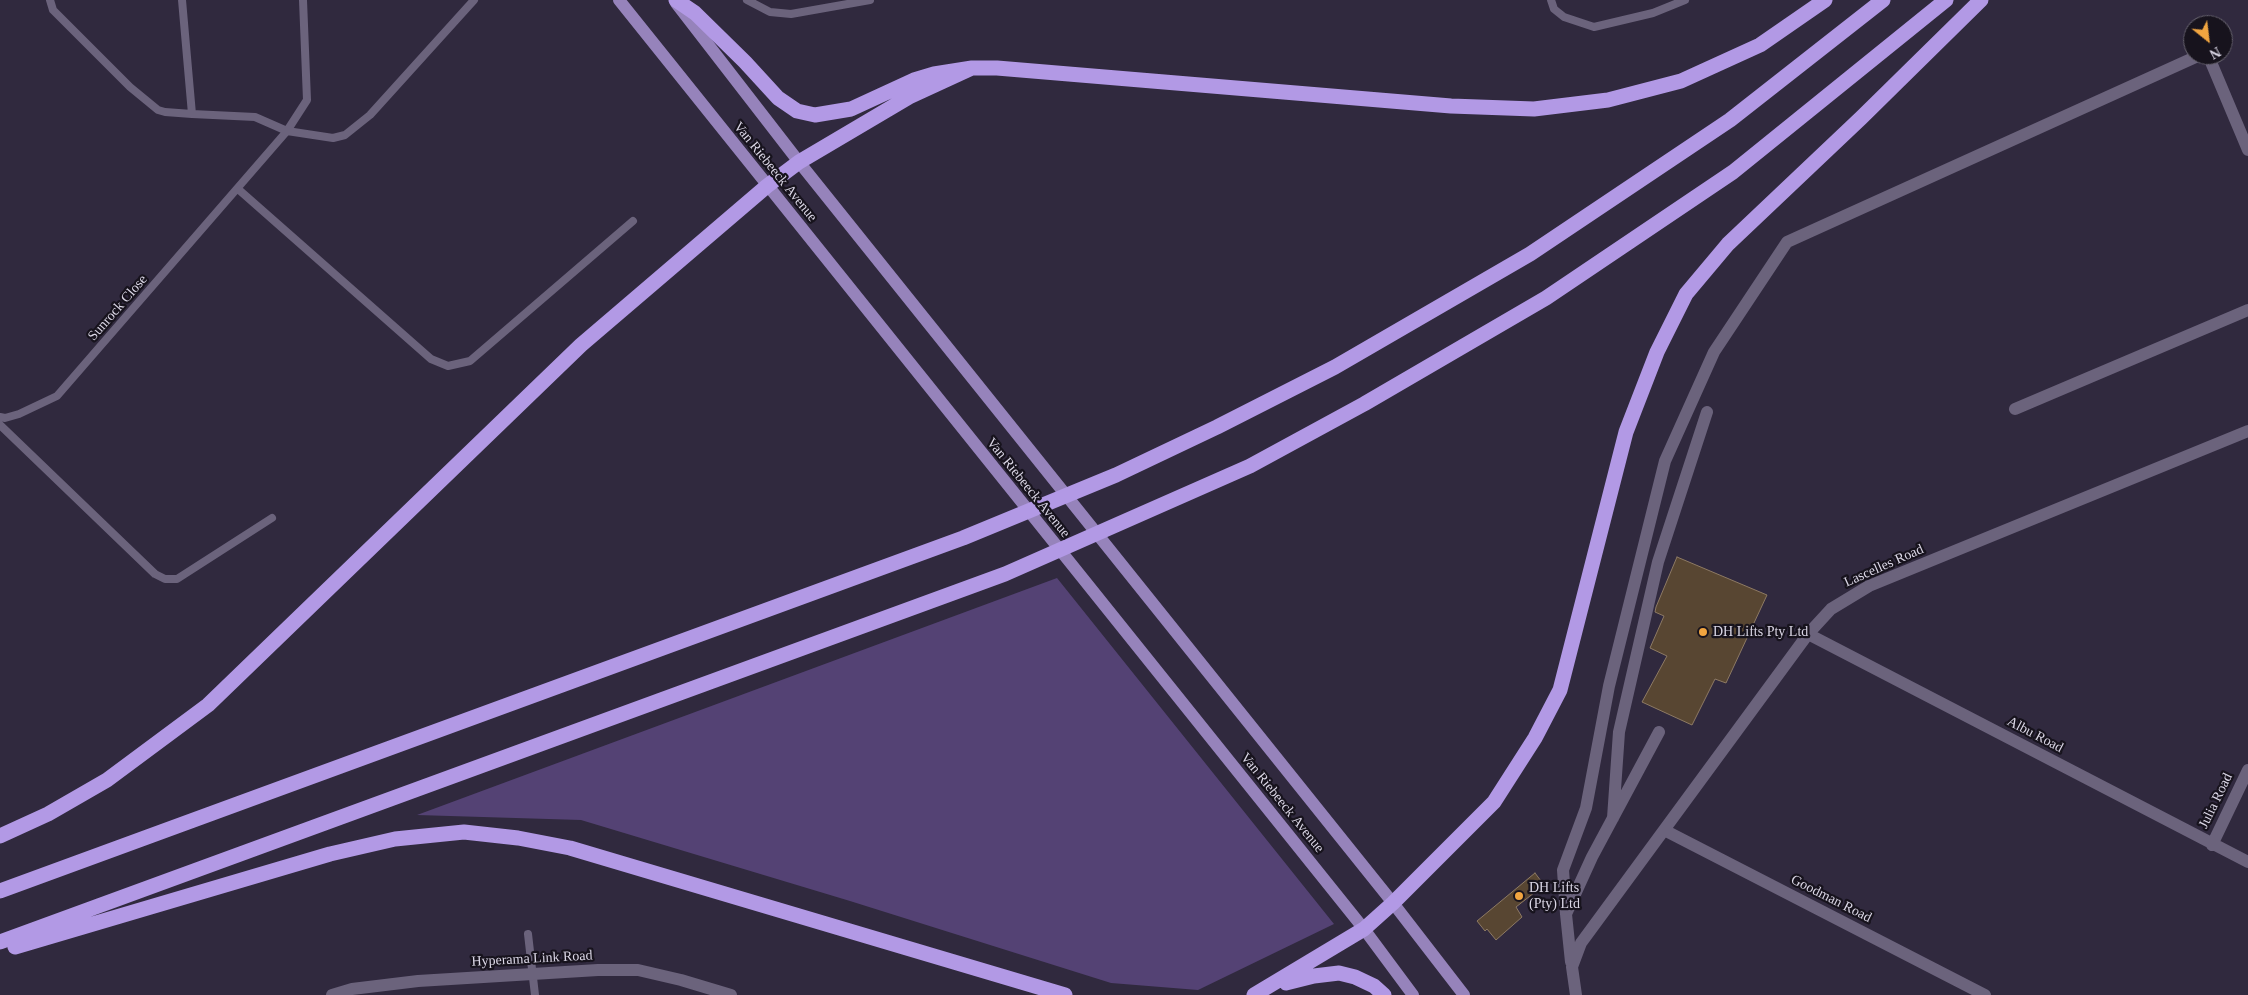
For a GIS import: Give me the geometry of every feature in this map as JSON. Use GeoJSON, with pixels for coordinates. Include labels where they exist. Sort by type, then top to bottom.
{"type":"FeatureCollection","features":[{"type":"Feature","properties":{"kind":"highway"},"geometry":{"type":"LineString","coordinates":[[675,0],[695,13],[745,62],[778,98],[798,111],[815,115],[851,109],[914,80],[934,74],[972,68],[1006,68],[1486,108],[1534,109],[1608,100],[1681,81],[1760,45],[1824,0]]}},
{"type":"Feature","properties":{"kind":"highway"},"geometry":{"type":"LineString","coordinates":[[0,891],[963,538],[1116,475],[1335,368],[1530,254],[1730,120],[1883,0]]}},
{"type":"Feature","properties":{"kind":"highway"},"geometry":{"type":"LineString","coordinates":[[0,942],[1005,574],[1250,466],[1364,404],[1546,298],[1733,172],[1946,0]]}},
{"type":"Feature","properties":{"kind":"highway"},"geometry":{"type":"LineString","coordinates":[[1255,994],[1364,929],[1393,903],[1494,802],[1535,738],[1560,690],[1626,432],[1657,352],[1686,294],[1728,244],[1861,118],[1981,0]]}},
{"type":"Feature","properties":{"kind":"highway"},"geometry":{"type":"LineString","coordinates":[[0,836],[48,814],[107,780],[208,704],[580,345],[651,287],[767,186],[800,162],[909,96],[972,68]]}},
{"type":"Feature","properties":{"kind":"highway"},"geometry":{"type":"LineString","coordinates":[[0,951],[330,854],[396,839],[464,832],[518,838],[570,848],[1066,995]]}},
{"type":"Feature","properties":{"kind":"highway"},"geometry":{"type":"LineString","coordinates":[[1255,994],[1296,980],[1339,973],[1355,977],[1374,986],[1384,995]]}},
{"type":"Feature","properties":{"kind":"main road","name":"Van Riebeeck Avenue"},"geometry":{"type":"LineString","coordinates":[[619,0],[1364,929],[1413,995]]}},
{"type":"Feature","properties":{"kind":"main road","name":"Van Riebeeck Avenue"},"geometry":{"type":"LineString","coordinates":[[675,0],[800,162],[1393,903],[1464,995]]}},
{"type":"Feature","properties":{"kind":"street"},"geometry":{"type":"LineString","coordinates":[[1572,967],[1563,870],[1586,808],[1608,686],[1665,461],[1714,352],[1787,242],[2183,63]]}},
{"type":"Feature","properties":{"kind":"street"},"geometry":{"type":"LineString","coordinates":[[2212,65],[2248,150]]}},
{"type":"Feature","properties":{"kind":"street"},"geometry":{"type":"LineString","coordinates":[[2014,409],[2248,310]]}},
{"type":"Feature","properties":{"kind":"street"},"geometry":{"type":"LineString","coordinates":[[1613,818],[1620,732],[1658,562],[1707,412]]}},
{"type":"Feature","properties":{"kind":"street","name":"Lascelles Road"},"geometry":{"type":"LineString","coordinates":[[1576,995],[1572,967],[1581,943],[1808,634],[1831,609],[1869,586],[2248,431]]}},
{"type":"Feature","properties":{"kind":"street","name":"Albu Road"},"geometry":{"type":"LineString","coordinates":[[1808,634],[2248,862]]}},
{"type":"Feature","properties":{"kind":"street"},"geometry":{"type":"LineString","coordinates":[[1566,914],[1592,857],[1658,732]]}},
{"type":"Feature","properties":{"kind":"street","name":"Julia Road"},"geometry":{"type":"LineString","coordinates":[[2212,845],[2248,770]]}},
{"type":"Feature","properties":{"kind":"street","name":"Goodman Road"},"geometry":{"type":"LineString","coordinates":[[1664,830],[1985,995]]}},
{"type":"Feature","properties":{"kind":"street","name":"Hyperama Link Road"},"geometry":{"type":"LineString","coordinates":[[332,995],[352,989],[418,981],[638,970],[681,980],[731,995]]}},
{"type":"Feature","properties":{"kind":"lane"},"geometry":{"type":"LineString","coordinates":[[50,0],[53,10],[130,87],[158,110],[192,114],[256,117],[287,132],[323,138],[334,138],[345,134],[370,115],[474,0]]}},
{"type":"Feature","properties":{"kind":"lane"},"geometry":{"type":"LineString","coordinates":[[182,0],[192,114]]}},
{"type":"Feature","properties":{"kind":"lane","name":"Sunrock Close"},"geometry":{"type":"LineString","coordinates":[[1,421],[36,408],[57,396],[287,132],[307,100],[303,0]]}},
{"type":"Feature","properties":{"kind":"lane"},"geometry":{"type":"LineString","coordinates":[[747,0],[770,12],[791,14],[869,0]]}},
{"type":"Feature","properties":{"kind":"lane"},"geometry":{"type":"LineString","coordinates":[[1551,0],[1554,9],[1564,17],[1594,27],[1652,13],[1685,0]]}},
{"type":"Feature","properties":{"kind":"lane"},"geometry":{"type":"LineString","coordinates":[[238,189],[431,359],[448,366],[470,361],[633,221]]}},
{"type":"Feature","properties":{"kind":"lane"},"geometry":{"type":"LineString","coordinates":[[1,421],[155,574],[162,578],[177,579],[272,518]]}},
{"type":"Feature","properties":{"kind":"lane"},"geometry":{"type":"LineString","coordinates":[[528,934],[535,995]]}},
{"type":"Feature","properties":{"kind":"shaded area"},"geometry":{"type":"Polygon","coordinates":[[[1057,578],[1334,924],[1198,990],[1111,983],[850,901],[581,820],[417,815],[1057,578]]]}},
{"type":"Feature","properties":{"kind":"building","name":"DH Lifts Pty Ltd"},"geometry":{"type":"Polygon","coordinates":[[[1677,557],[1767,595],[1726,683],[1715,679],[1692,725],[1642,702],[1667,656],[1650,648],[1664,616],[1655,612],[1656,607],[1677,557]]]}},
{"type":"Feature","properties":{"kind":"building","name":"DH Lifts (Pty) Ltd"},"geometry":{"type":"Polygon","coordinates":[[[1535,873],[1544,885],[1516,907],[1522,917],[1496,940],[1477,921],[1535,873]]]}},
{"type":"Feature","properties":{"kind":"place","name":"DH Lifts Pty Ltd"},"geometry":{"type":"Point","coordinates":[1703,632]}},
{"type":"Feature","properties":{"kind":"place","name":"DH Lifts (Pty) Ltd"},"geometry":{"type":"Point","coordinates":[1519,896]}}]}
